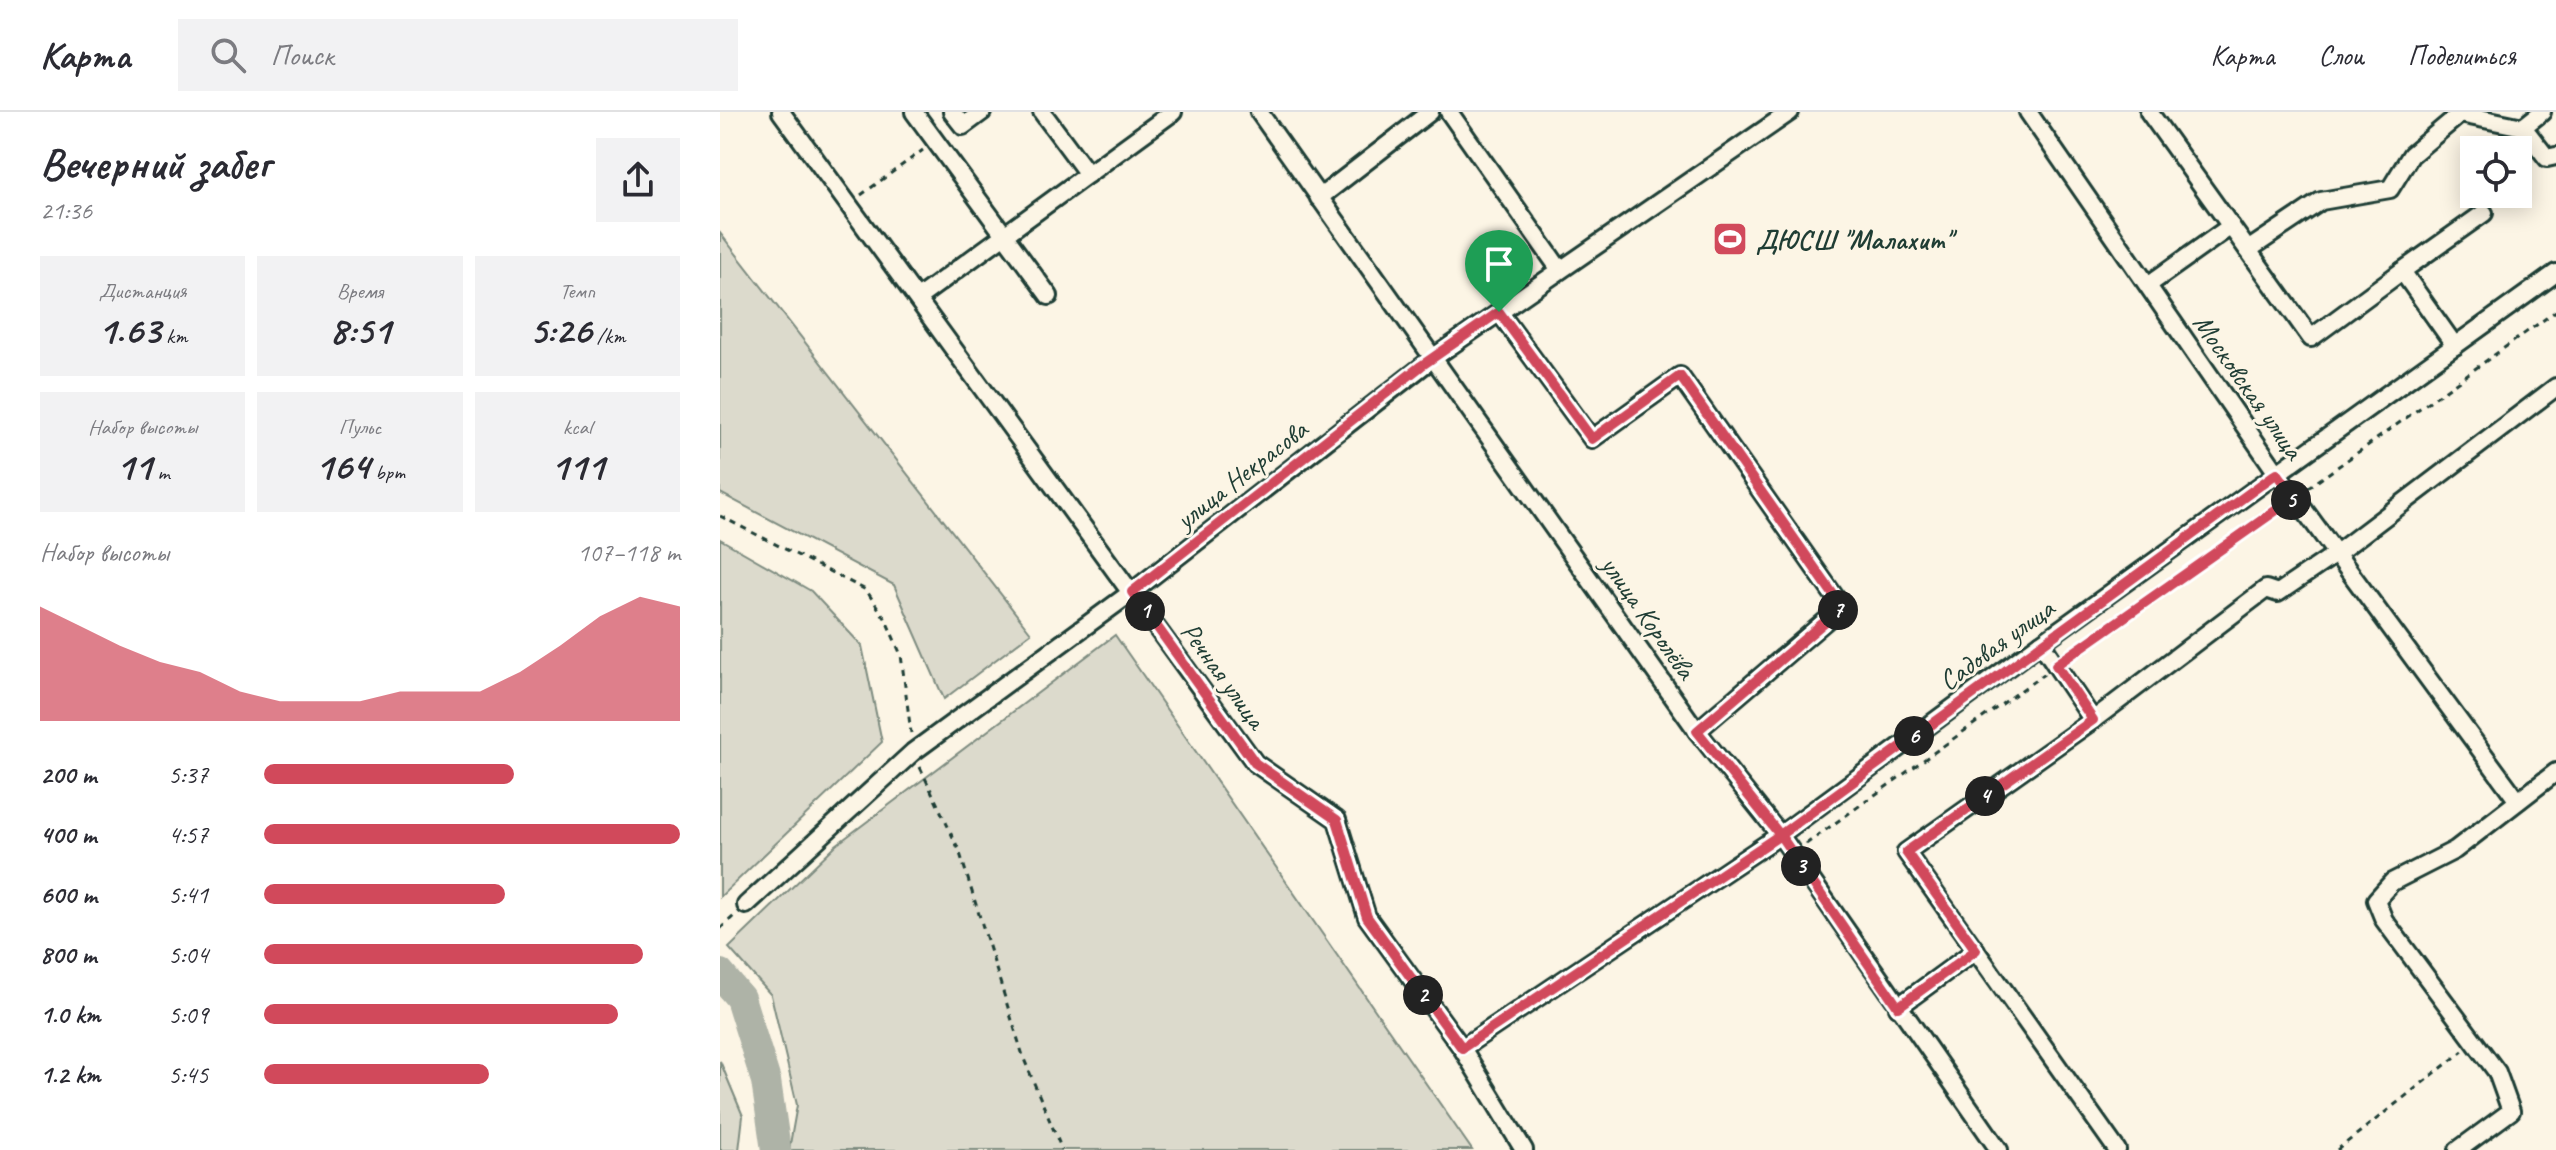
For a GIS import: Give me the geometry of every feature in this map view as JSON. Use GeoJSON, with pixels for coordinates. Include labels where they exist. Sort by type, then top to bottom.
{"type":"FeatureCollection","features":[{"type":"Feature","properties":{"kind":"street","name":"Речная улица"},"geometry":{"type":"LineString","coordinates":[[781,112],[1255,763],[1337,820],[1367,917],[1462,1048],[1524,1150]]}},
{"type":"Feature","properties":{"kind":"street"},"geometry":{"type":"LineString","coordinates":[[914,112],[1049,296]]}},
{"type":"Feature","properties":{"kind":"street"},"geometry":{"type":"LineString","coordinates":[[952,112],[963,126],[982,112]]}},
{"type":"Feature","properties":{"kind":"street"},"geometry":{"type":"LineString","coordinates":[[1042,112],[1088,174]]}},
{"type":"Feature","properties":{"kind":"street"},"geometry":{"type":"LineString","coordinates":[[918,298],[1172,112]]}},
{"type":"Feature","properties":{"kind":"street","name":"улица Королёва"},"geometry":{"type":"LineString","coordinates":[[1259,112],[1697,731],[1780,835],[1999,1150]]}},
{"type":"Feature","properties":{"kind":"street"},"geometry":{"type":"LineString","coordinates":[[1319,198],[1430,112]]}},
{"type":"Feature","properties":{"kind":"street"},"geometry":{"type":"LineString","coordinates":[[1449,112],[1560,270]]}},
{"type":"Feature","properties":{"kind":"street","name":"улица Некрасова"},"geometry":{"type":"LineString","coordinates":[[746,905],[913,752],[1132,592],[1433,358],[1790,112]]}},
{"type":"Feature","properties":{"kind":"street","name":"Московская улица"},"geometry":{"type":"LineString","coordinates":[[2028,112],[2277,473],[2518,801]]}},
{"type":"Feature","properties":{"kind":"street"},"geometry":{"type":"LineString","coordinates":[[2149,112],[2311,338],[2484,213]]}},
{"type":"Feature","properties":{"kind":"street"},"geometry":{"type":"LineString","coordinates":[[2523,127],[2542,112]]}},
{"type":"Feature","properties":{"kind":"street"},"geometry":{"type":"LineString","coordinates":[[2248,250],[2321,201],[2390,189],[2411,155],[2459,113],[2523,127],[2547,158],[2556,156]]}},
{"type":"Feature","properties":{"kind":"street"},"geometry":{"type":"LineString","coordinates":[[2148,285],[2231,226]]}},
{"type":"Feature","properties":{"kind":"street"},"geometry":{"type":"LineString","coordinates":[[2402,271],[2455,346]]}},
{"type":"Feature","properties":{"kind":"street","name":"Садовая улица"},"geometry":{"type":"LineString","coordinates":[[1462,1048],[1780,835],[2041,643],[2556,273]]}},
{"type":"Feature","properties":{"kind":"street"},"geometry":{"type":"LineString","coordinates":[[1499,312],[1592,439],[1680,376],[1842,607],[1697,731]]}},
{"type":"Feature","properties":{"kind":"street"},"geometry":{"type":"LineString","coordinates":[[2117,1150],[1906,852],[2093,720],[2266,589],[2278,593],[2337,553],[2556,387]]}},
{"type":"Feature","properties":{"kind":"street"},"geometry":{"type":"LineString","coordinates":[[2041,643],[2093,720]]}},
{"type":"Feature","properties":{"kind":"street"},"geometry":{"type":"LineString","coordinates":[[2458,1150],[2511,1111],[2497,1072],[2384,920],[2376,900],[2392,882],[2455,850],[2556,772]]}},
{"type":"Feature","properties":{"kind":"street"},"geometry":{"type":"LineString","coordinates":[[1898,1007],[1976,950]]}},
{"type":"Feature","properties":{"kind":"path"},"geometry":{"type":"LineString","coordinates":[[848,204],[935,141]]}},
{"type":"Feature","properties":{"kind":"path"},"geometry":{"type":"LineString","coordinates":[[1806,844],[2556,311]]}},
{"type":"Feature","properties":{"kind":"path"},"geometry":{"type":"LineString","coordinates":[[720,516],[866,590],[885,618],[901,655],[913,752],[959,850],[1024,1059],[1062,1150]]}},
{"type":"Feature","properties":{"kind":"path"},"geometry":{"type":"LineString","coordinates":[[720,929],[746,905]]}},
{"type":"Feature","properties":{"kind":"path"},"geometry":{"type":"LineString","coordinates":[[2337,1150],[2475,1042]]}},
{"type":"Feature","properties":{"kind":"shaded area"},"geometry":{"type":"Polygon","coordinates":[[[720,233],[1031,633],[944,699],[894,585],[720,493],[720,233]]]}},
{"type":"Feature","properties":{"kind":"shaded area"},"geometry":{"type":"Polygon","coordinates":[[[720,539],[811,591],[862,646],[882,742],[720,897],[720,539]]]}},
{"type":"Feature","properties":{"kind":"shaded area"},"geometry":{"type":"Polygon","coordinates":[[[1115,635],[1472,1150],[789,1150],[797,1105],[771,995],[729,948],[836,845],[1115,635]]]}},
{"type":"Feature","properties":{"kind":"shaded area"},"geometry":{"type":"Polygon","coordinates":[[[720,1061],[743,1116],[739,1150],[720,1150],[720,1061]]]}},
{"type":"Feature","properties":{"kind":"waterway"},"geometry":{"type":"LineString","coordinates":[[720,974],[740,998],[766,1081],[776,1150]]}},
{"type":"Feature","properties":{"kind":"place","name":"ДЮСШ \"Малахит\""},"geometry":{"type":"Point","coordinates":[1730,239]}},
{"type":"Feature","properties":{"kind":"route"},"geometry":{"type":"LineString","coordinates":[[1499,312],[1421,366],[1132,592],[1255,763],[1337,820],[1367,917],[1462,1048],[1780,835],[1898,1007],[1976,950],[1906,852],[2093,720],[2056,665],[2295,497],[2277,473],[1780,835],[1697,731],[1842,607],[1680,376],[1592,439],[1499,312]]}}]}
